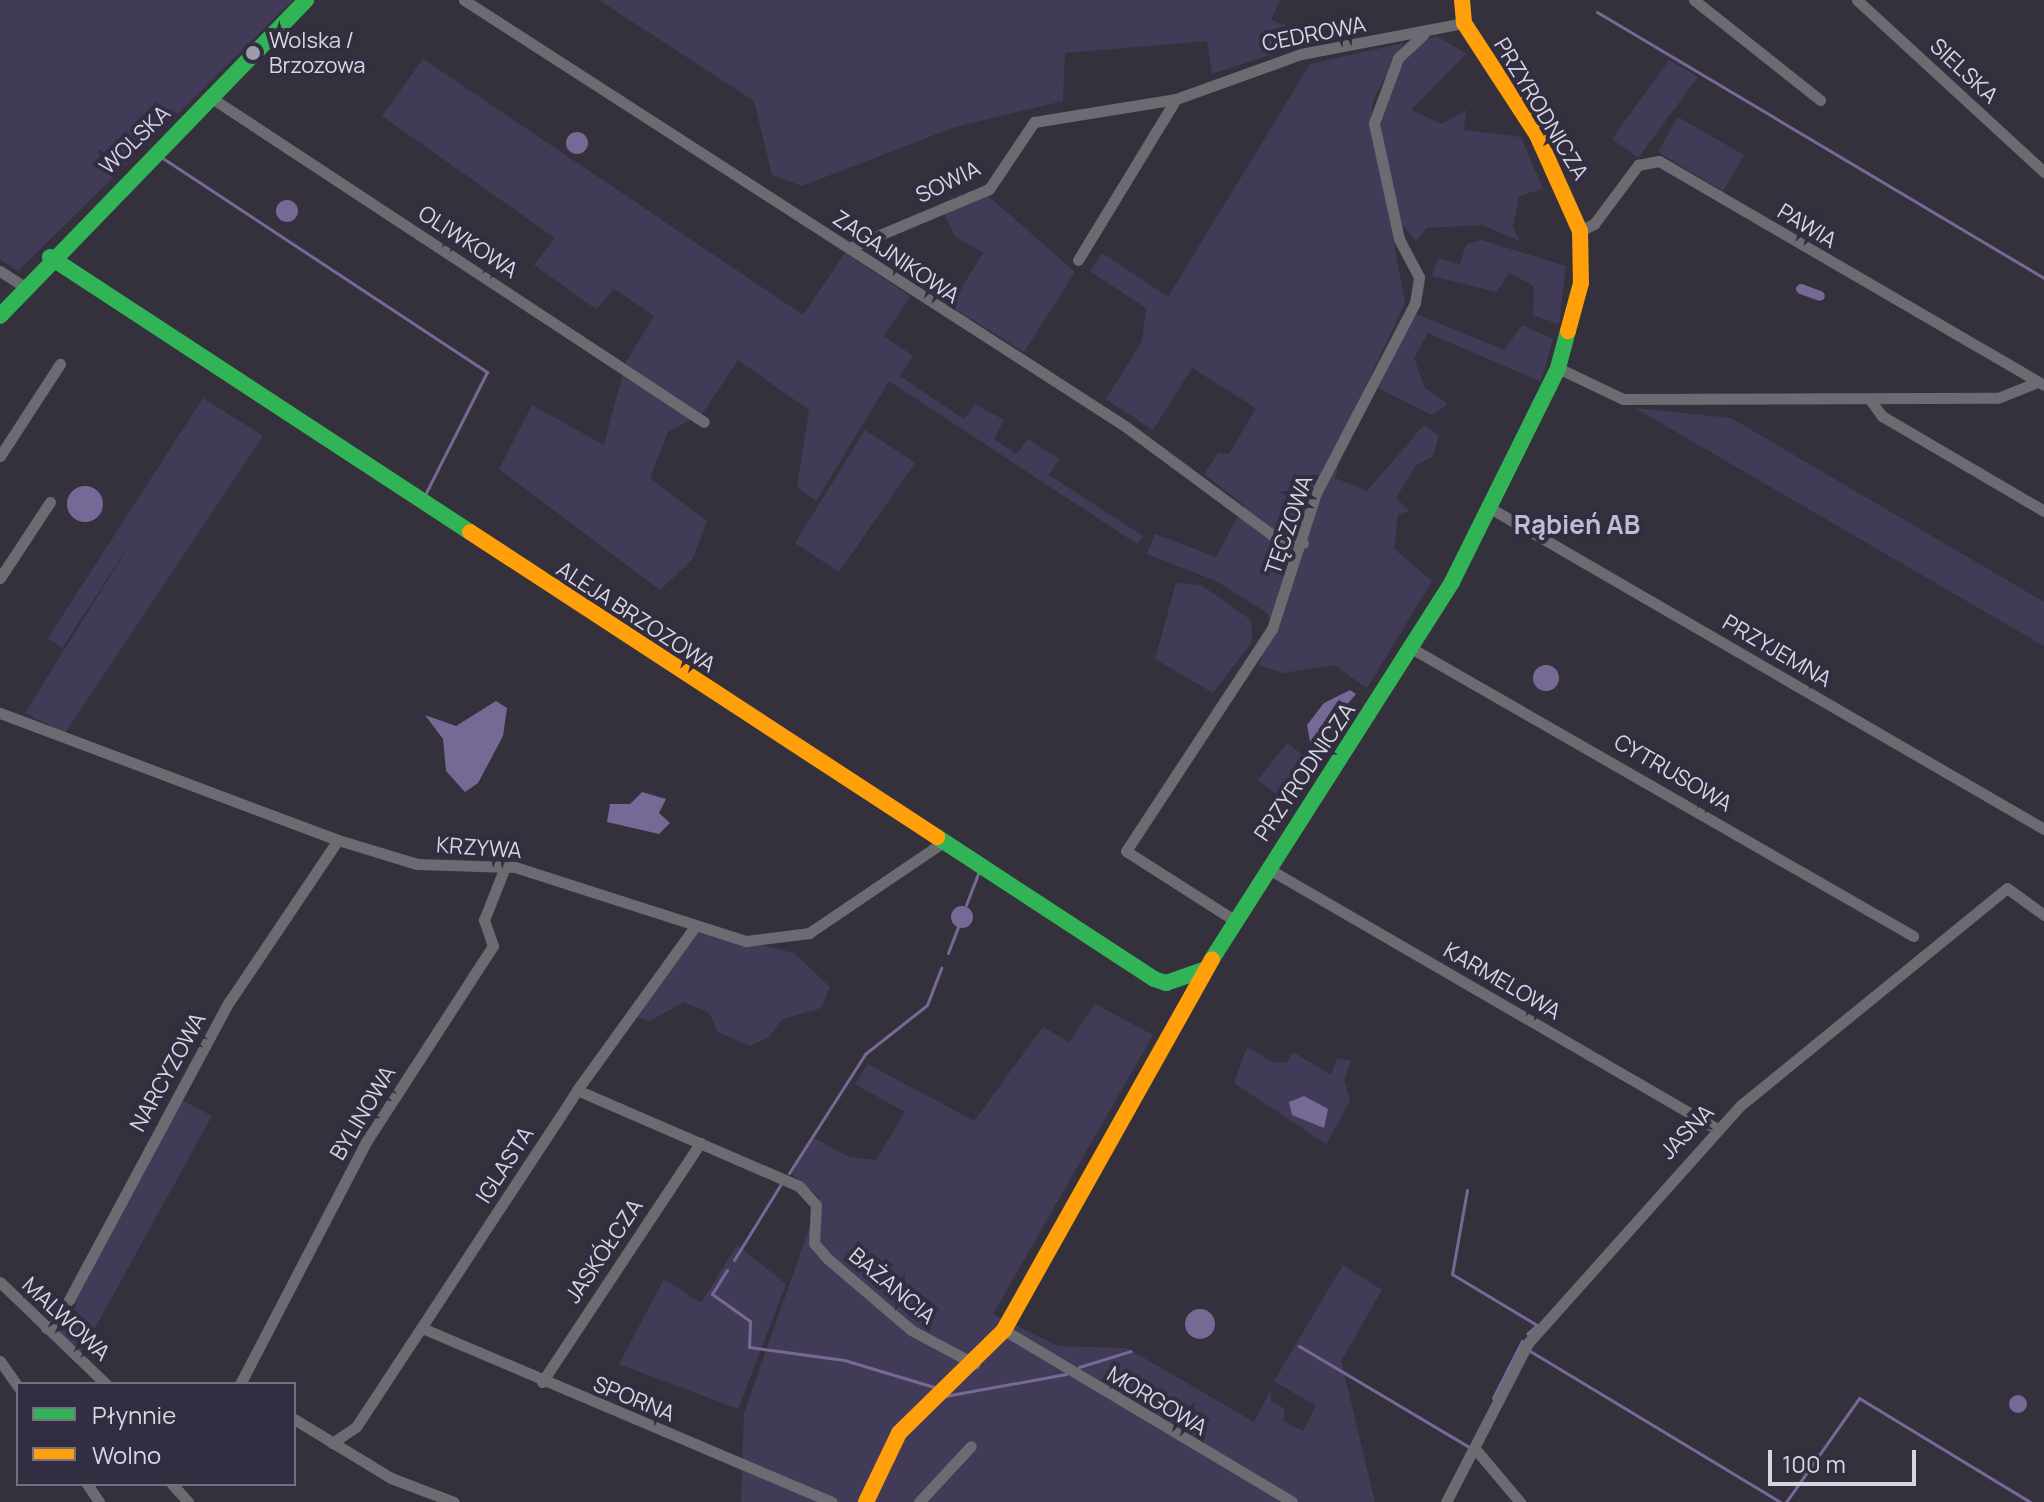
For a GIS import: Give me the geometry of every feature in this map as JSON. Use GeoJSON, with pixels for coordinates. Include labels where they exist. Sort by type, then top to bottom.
{"type":"FeatureCollection","features":[{"type":"Feature","properties":{"kind":"street","name":"WOLSKA"},"geometry":{"type":"LineString","coordinates":[[0,316],[50,257],[306,0]]}},
{"type":"Feature","properties":{"kind":"street","name":"ZAGAJNIKOWA"},"geometry":{"type":"LineString","coordinates":[[464,0],[851,247],[1022,365],[1125,426],[1283,543],[1303,543]]}},
{"type":"Feature","properties":{"kind":"street"},"geometry":{"type":"LineString","coordinates":[[1462,0],[1464,23]]}},
{"type":"Feature","properties":{"kind":"street"},"geometry":{"type":"LineString","coordinates":[[1694,0],[1820,100]]}},
{"type":"Feature","properties":{"kind":"street","name":"SIELSKA"},"geometry":{"type":"LineString","coordinates":[[1857,0],[2044,172]]}},
{"type":"Feature","properties":{"kind":"street","name":"CEDROWA"},"geometry":{"type":"LineString","coordinates":[[1034,122],[1176,99],[1301,54],[1424,34],[1464,23]]}},
{"type":"Feature","properties":{"kind":"street","name":"PRZYRODNICZA"},"geometry":{"type":"LineString","coordinates":[[866,1502],[899,1433],[976,1364],[1004,1330],[1234,920],[1411,648],[1490,508],[1558,368],[1581,283],[1580,231],[1537,135],[1464,23]]}},
{"type":"Feature","properties":{"kind":"street","name":"TĘCZOWA"},"geometry":{"type":"LineString","coordinates":[[1234,920],[1126,851],[1272,629],[1303,543],[1316,493],[1421,286],[1399,239],[1374,123],[1398,58],[1424,34]]}},
{"type":"Feature","properties":{"kind":"street","name":"OLIWKOWA"},"geometry":{"type":"LineString","coordinates":[[210,97],[704,422]]}},
{"type":"Feature","properties":{"kind":"street"},"geometry":{"type":"LineString","coordinates":[[1078,260],[1176,99]]}},
{"type":"Feature","properties":{"kind":"street","name":"SOWIA"},"geometry":{"type":"LineString","coordinates":[[851,247],[989,189],[1034,122]]}},
{"type":"Feature","properties":{"kind":"street","name":"PAWIA"},"geometry":{"type":"LineString","coordinates":[[1580,231],[1594,224],[1638,165],[1659,161],[2039,384]]}},
{"type":"Feature","properties":{"kind":"street","name":"ALEJA BRZOZOWA"},"geometry":{"type":"LineString","coordinates":[[50,257],[1154,979],[1166,983],[1206,969]]}},
{"type":"Feature","properties":{"kind":"street"},"geometry":{"type":"LineString","coordinates":[[0,271],[23,286]]}},
{"type":"Feature","properties":{"kind":"street"},"geometry":{"type":"LineString","coordinates":[[0,456],[60,364]]}},
{"type":"Feature","properties":{"kind":"street","name":"PAWIA"},"geometry":{"type":"LineString","coordinates":[[1558,368],[1623,399],[1871,401],[1998,398],[2039,384]]}},
{"type":"Feature","properties":{"kind":"street"},"geometry":{"type":"LineString","coordinates":[[1871,401],[1882,416],[2044,511]]}},
{"type":"Feature","properties":{"kind":"street"},"geometry":{"type":"LineString","coordinates":[[0,578],[50,502]]}},
{"type":"Feature","properties":{"kind":"street","name":"PRZYJEMNA"},"geometry":{"type":"LineString","coordinates":[[1490,508],[2044,829]]}},
{"type":"Feature","properties":{"kind":"street","name":"CYTRUSOWA"},"geometry":{"type":"LineString","coordinates":[[1411,648],[1913,936]]}},
{"type":"Feature","properties":{"kind":"street","name":"KRZYWA"},"geometry":{"type":"LineString","coordinates":[[0,713],[338,840],[417,864],[505,867],[693,929],[746,941],[798,937],[942,843]]}},
{"type":"Feature","properties":{"kind":"street","name":"NARCYZOWA"},"geometry":{"type":"LineString","coordinates":[[46,1328],[56,1324],[229,1002],[338,840]]}},
{"type":"Feature","properties":{"kind":"street","name":"BYLINOWA"},"geometry":{"type":"LineString","coordinates":[[241,1382],[366,1142],[493,946],[484,920],[505,867]]}},
{"type":"Feature","properties":{"kind":"street","name":"KARMELOWA"},"geometry":{"type":"LineString","coordinates":[[1267,868],[1717,1129]]}},
{"type":"Feature","properties":{"kind":"street","name":"JASNA"},"geometry":{"type":"LineString","coordinates":[[1446,1502],[1477,1451],[1528,1343],[1717,1129],[2007,888],[2043,913]]}},
{"type":"Feature","properties":{"kind":"street","name":"IGLASTA"},"geometry":{"type":"LineString","coordinates":[[348,1454],[356,1427],[577,1090],[693,929]]}},
{"type":"Feature","properties":{"kind":"street"},"geometry":{"type":"LineString","coordinates":[[577,1090],[700,1143]]}},
{"type":"Feature","properties":{"kind":"street","name":"BAŻANCIA"},"geometry":{"type":"LineString","coordinates":[[700,1143],[799,1186],[817,1216],[814,1243],[828,1259],[911,1330],[976,1364]]}},
{"type":"Feature","properties":{"kind":"street","name":"JASKÓŁCZA"},"geometry":{"type":"LineString","coordinates":[[542,1382],[700,1143]]}},
{"type":"Feature","properties":{"kind":"street","name":"MALWOWA"},"geometry":{"type":"LineString","coordinates":[[0,1282],[104,1382]]}},
{"type":"Feature","properties":{"kind":"street","name":"SPORNA"},"geometry":{"type":"LineString","coordinates":[[422,1328],[542,1382],[832,1502]]}},
{"type":"Feature","properties":{"kind":"street","name":"MORGOWA"},"geometry":{"type":"LineString","coordinates":[[1004,1330],[1292,1502]]}},
{"type":"Feature","properties":{"kind":"street"},"geometry":{"type":"LineString","coordinates":[[0,1361],[16,1384]]}},
{"type":"Feature","properties":{"kind":"street"},"geometry":{"type":"LineString","coordinates":[[296,1420],[348,1454],[454,1502]]}},
{"type":"Feature","properties":{"kind":"street","name":"IGLASTA"},"geometry":{"type":"LineString","coordinates":[[332,1443],[356,1427]]}},
{"type":"Feature","properties":{"kind":"street"},"geometry":{"type":"LineString","coordinates":[[919,1502],[971,1446]]}},
{"type":"Feature","properties":{"kind":"street"},"geometry":{"type":"LineString","coordinates":[[1477,1451],[1520,1502]]}},
{"type":"Feature","properties":{"kind":"street"},"geometry":{"type":"LineString","coordinates":[[174,1486],[188,1502]]}},
{"type":"Feature","properties":{"kind":"shaded area"},"geometry":{"type":"Polygon","coordinates":[[[0,0],[293,0],[18,271],[0,259],[0,0]]]}},
{"type":"Feature","properties":{"kind":"shaded area"},"geometry":{"type":"Polygon","coordinates":[[[599,0],[1280,0],[1271,20],[1290,27],[1279,52],[1212,74],[1207,41],[1065,53],[1063,101],[955,127],[802,186],[772,175],[754,101],[599,0]]]}},
{"type":"Feature","properties":{"kind":"shaded area"},"geometry":{"type":"Polygon","coordinates":[[[1437,36],[1466,54],[1411,110],[1442,124],[1466,110],[1464,130],[1521,137],[1543,189],[1519,196],[1513,227],[1520,241],[1482,225],[1427,228],[1416,241],[1399,221],[1381,130],[1383,86],[1410,46],[1437,36]]]}},
{"type":"Feature","properties":{"kind":"shaded area"},"geometry":{"type":"Polygon","coordinates":[[[1404,43],[1373,100],[1371,120],[1405,303],[1350,419],[1335,478],[1367,491],[1424,425],[1439,435],[1433,456],[1415,466],[1396,498],[1410,511],[1398,514],[1394,549],[1432,581],[1367,688],[1334,665],[1283,673],[1259,665],[1272,622],[1266,612],[1216,581],[1147,554],[1155,534],[1216,557],[1244,505],[1204,474],[1218,453],[1229,454],[1256,408],[1192,368],[1153,430],[1106,399],[1142,341],[1146,308],[1090,271],[1102,253],[1168,297],[1310,64],[1404,43]]]}},
{"type":"Feature","properties":{"kind":"shaded area"},"geometry":{"type":"Polygon","coordinates":[[[423,59],[803,315],[845,253],[910,296],[884,336],[913,356],[900,376],[964,419],[975,404],[1004,420],[994,439],[1017,454],[1028,439],[1059,459],[1049,475],[1143,536],[1137,544],[889,381],[816,501],[797,487],[809,410],[738,360],[703,413],[668,432],[650,478],[707,521],[692,560],[660,590],[499,469],[532,405],[604,445],[626,362],[654,316],[614,289],[596,309],[534,265],[555,238],[382,116],[423,59]]]}},
{"type":"Feature","properties":{"kind":"shaded area"},"geometry":{"type":"Polygon","coordinates":[[[1669,60],[1698,77],[1638,158],[1612,139],[1669,60]]]}},
{"type":"Feature","properties":{"kind":"shaded area"},"geometry":{"type":"Polygon","coordinates":[[[1678,117],[1744,155],[1723,191],[1658,152],[1678,117]]]}},
{"type":"Feature","properties":{"kind":"shaded area"},"geometry":{"type":"Polygon","coordinates":[[[577,132],[585,135],[588,143],[585,151],[577,154],[569,151],[566,143],[569,135],[577,132]]]}},
{"type":"Feature","properties":{"kind":"shaded area"},"geometry":{"type":"Polygon","coordinates":[[[986,194],[1075,272],[1024,352],[950,306],[983,253],[955,236],[944,214],[986,194]]]}},
{"type":"Feature","properties":{"kind":"shaded area"},"geometry":{"type":"Polygon","coordinates":[[[287,200],[295,203],[298,211],[295,219],[287,222],[279,219],[276,211],[279,203],[287,200]]]}},
{"type":"Feature","properties":{"kind":"shaded area"},"geometry":{"type":"Polygon","coordinates":[[[1481,240],[1566,266],[1559,324],[1533,315],[1534,286],[1509,273],[1497,292],[1432,276],[1438,258],[1460,264],[1466,244],[1481,240]]]}},
{"type":"Feature","properties":{"kind":"shaded area"},"geometry":{"type":"Polygon","coordinates":[[[1414,313],[1504,350],[1522,325],[1553,339],[1541,382],[1428,333],[1414,358],[1424,387],[1448,404],[1432,415],[1378,388],[1414,313]]]}},
{"type":"Feature","properties":{"kind":"shaded area"},"geometry":{"type":"Polygon","coordinates":[[[203,398],[263,436],[65,733],[25,713],[139,530],[62,648],[48,638],[203,398]]]}},
{"type":"Feature","properties":{"kind":"shaded area"},"geometry":{"type":"Polygon","coordinates":[[[1635,408],[1731,418],[2044,602],[2044,646],[1635,408]]]}},
{"type":"Feature","properties":{"kind":"shaded area"},"geometry":{"type":"Polygon","coordinates":[[[865,430],[915,463],[839,572],[795,543],[865,430]]]}},
{"type":"Feature","properties":{"kind":"shaded area"},"geometry":{"type":"Polygon","coordinates":[[[85,486],[98,491],[103,504],[98,517],[85,522],[72,517],[67,504],[72,491],[85,486]]]}},
{"type":"Feature","properties":{"kind":"shaded area"},"geometry":{"type":"Polygon","coordinates":[[[1176,583],[1201,585],[1251,620],[1252,642],[1213,693],[1155,659],[1176,583]]]}},
{"type":"Feature","properties":{"kind":"shaded area"},"geometry":{"type":"Polygon","coordinates":[[[1546,665],[1555,669],[1559,678],[1555,687],[1546,691],[1537,687],[1533,678],[1537,669],[1546,665]]]}},
{"type":"Feature","properties":{"kind":"shaded area"},"geometry":{"type":"Polygon","coordinates":[[[1350,690],[1356,694],[1311,747],[1307,725],[1324,703],[1350,690]]]}},
{"type":"Feature","properties":{"kind":"shaded area"},"geometry":{"type":"Polygon","coordinates":[[[496,701],[507,708],[503,736],[478,783],[465,792],[446,771],[443,739],[425,715],[456,726],[496,701]]]}},
{"type":"Feature","properties":{"kind":"shaded area"},"geometry":{"type":"Polygon","coordinates":[[[1287,743],[1305,757],[1276,794],[1258,780],[1287,743]]]}},
{"type":"Feature","properties":{"kind":"shaded area"},"geometry":{"type":"Polygon","coordinates":[[[642,792],[666,799],[659,813],[670,823],[659,834],[607,822],[610,804],[630,804],[642,792]]]}},
{"type":"Feature","properties":{"kind":"shaded area"},"geometry":{"type":"Polygon","coordinates":[[[962,906],[970,909],[973,917],[970,925],[962,928],[954,925],[951,917],[954,909],[962,906]]]}},
{"type":"Feature","properties":{"kind":"shaded area"},"geometry":{"type":"Polygon","coordinates":[[[700,930],[794,953],[830,987],[821,1008],[782,1019],[769,1037],[750,1046],[718,1032],[709,1013],[684,1002],[650,1021],[637,1017],[700,930]]]}},
{"type":"Feature","properties":{"kind":"shaded area"},"geometry":{"type":"Polygon","coordinates":[[[1095,1004],[1153,1035],[993,1314],[1058,1346],[1127,1348],[1254,1422],[1271,1389],[1271,1401],[1285,1409],[1283,1421],[1303,1431],[1316,1406],[1274,1381],[1343,1265],[1382,1290],[1341,1361],[1375,1502],[741,1502],[744,1413],[820,1198],[791,1173],[814,1138],[849,1157],[876,1160],[905,1112],[855,1084],[868,1064],[974,1121],[1043,1027],[1069,1042],[1095,1004]]]}},
{"type":"Feature","properties":{"kind":"shaded area"},"geometry":{"type":"Polygon","coordinates":[[[1247,1047],[1273,1062],[1287,1062],[1293,1052],[1331,1075],[1337,1058],[1351,1061],[1344,1080],[1350,1101],[1326,1144],[1234,1083],[1247,1047]]]}},
{"type":"Feature","properties":{"kind":"shaded area"},"geometry":{"type":"Polygon","coordinates":[[[1304,1096],[1328,1109],[1324,1128],[1292,1115],[1289,1102],[1304,1096]]]}},
{"type":"Feature","properties":{"kind":"shaded area"},"geometry":{"type":"Polygon","coordinates":[[[180,1099],[212,1116],[81,1353],[56,1330],[180,1099]]]}},
{"type":"Feature","properties":{"kind":"shaded area"},"geometry":{"type":"Polygon","coordinates":[[[737,1245],[786,1284],[738,1409],[619,1364],[664,1279],[701,1303],[737,1245]]]}},
{"type":"Feature","properties":{"kind":"shaded area"},"geometry":{"type":"Polygon","coordinates":[[[1200,1309],[1210,1314],[1215,1324],[1210,1334],[1200,1339],[1190,1334],[1185,1324],[1190,1314],[1200,1309]]]}},
{"type":"Feature","properties":{"kind":"shaded area"},"geometry":{"type":"Polygon","coordinates":[[[2018,1395],[2027,1404],[2018,1413],[2009,1404],[2018,1395]]]}},
{"type":"Feature","properties":{"kind":"waterway"},"geometry":{"type":"LineString","coordinates":[[1597,12],[2044,278]]}},
{"type":"Feature","properties":{"kind":"waterway"},"geometry":{"type":"LineString","coordinates":[[161,157],[487,372],[425,495]]}},
{"type":"Feature","properties":{"kind":"waterway"},"geometry":{"type":"LineString","coordinates":[[1801,289],[1820,296]]}},
{"type":"Feature","properties":{"kind":"waterway"},"geometry":{"type":"LineString","coordinates":[[966,905],[979,871]]}},
{"type":"Feature","properties":{"kind":"waterway"},"geometry":{"type":"LineString","coordinates":[[948,953],[958,927]]}},
{"type":"Feature","properties":{"kind":"waterway"},"geometry":{"type":"LineString","coordinates":[[789,1173],[865,1054],[927,1005],[941,968]]}},
{"type":"Feature","properties":{"kind":"waterway"},"geometry":{"type":"LineString","coordinates":[[734,1260],[781,1184]]}},
{"type":"Feature","properties":{"kind":"waterway"},"geometry":{"type":"LineString","coordinates":[[1467,1190],[1452,1274],[1537,1325],[1527,1334]]}},
{"type":"Feature","properties":{"kind":"waterway"},"geometry":{"type":"LineString","coordinates":[[727,1270],[712,1294],[750,1321],[749,1347],[844,1360],[934,1387]]}},
{"type":"Feature","properties":{"kind":"waterway"},"geometry":{"type":"LineString","coordinates":[[1493,1398],[1522,1341]]}},
{"type":"Feature","properties":{"kind":"waterway"},"geometry":{"type":"LineString","coordinates":[[1299,1346],[1471,1448]]}},
{"type":"Feature","properties":{"kind":"waterway"},"geometry":{"type":"LineString","coordinates":[[1079,1367],[1131,1351]]}},
{"type":"Feature","properties":{"kind":"waterway"},"geometry":{"type":"LineString","coordinates":[[1530,1351],[1780,1502]]}},
{"type":"Feature","properties":{"kind":"waterway"},"geometry":{"type":"LineString","coordinates":[[945,1396],[1066,1374]]}},
{"type":"Feature","properties":{"kind":"waterway"},"geometry":{"type":"LineString","coordinates":[[1786,1502],[1859,1398],[2030,1502]]}},
{"type":"Feature","properties":{"kind":"traffic: fast"},"geometry":{"type":"LineString","coordinates":[[0,316],[306,0]]}},
{"type":"Feature","properties":{"kind":"traffic: fast"},"geometry":{"type":"LineString","coordinates":[[50,257],[470,532]]}},
{"type":"Feature","properties":{"kind":"traffic: fast"},"geometry":{"type":"LineString","coordinates":[[1212,959],[1452,582],[1558,368],[1568,331]]}},
{"type":"Feature","properties":{"kind":"traffic: fast"},"geometry":{"type":"LineString","coordinates":[[937,837],[1154,979],[1166,983],[1206,969]]}},
{"type":"Feature","properties":{"kind":"traffic: slow"},"geometry":{"type":"LineString","coordinates":[[1462,0],[1464,23],[1537,135],[1580,231],[1581,283],[1568,331]]}},
{"type":"Feature","properties":{"kind":"traffic: slow"},"geometry":{"type":"LineString","coordinates":[[470,532],[937,837]]}},
{"type":"Feature","properties":{"kind":"traffic: slow"},"geometry":{"type":"LineString","coordinates":[[866,1502],[899,1433],[1004,1330],[1212,959]]}},
{"type":"Feature","properties":{"kind":"place","name":"Wolska / Brzozowa"},"geometry":{"type":"Point","coordinates":[253,53]}},
{"type":"Feature","properties":{"kind":"district","name":"Rąbień AB"},"geometry":{"type":"Point","coordinates":[1577,525]}}]}
